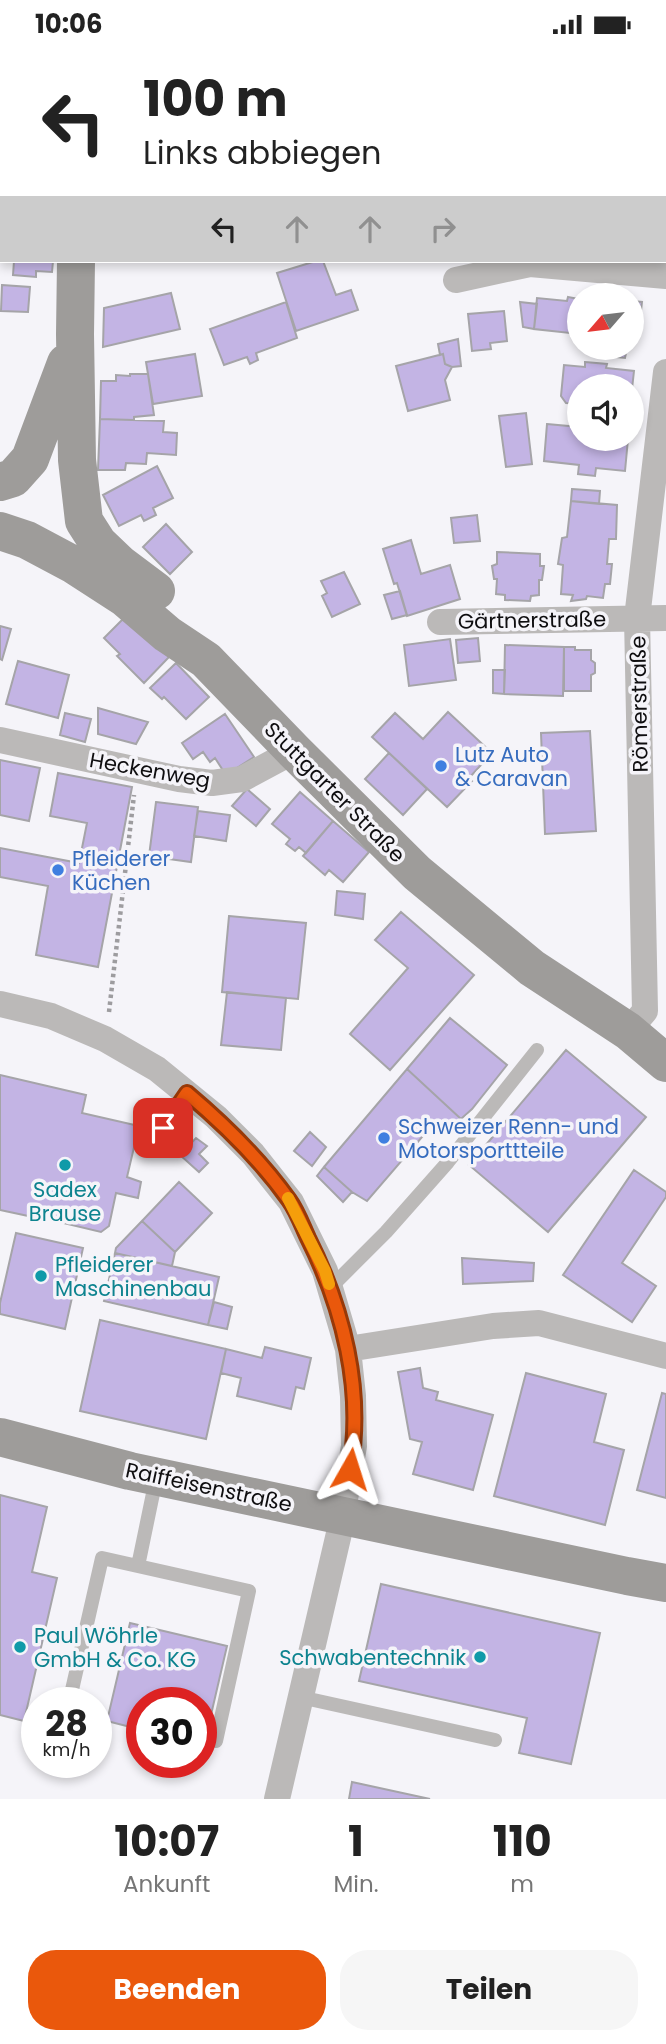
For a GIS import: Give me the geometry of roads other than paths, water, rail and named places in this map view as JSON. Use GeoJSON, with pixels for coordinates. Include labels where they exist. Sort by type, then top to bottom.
{"type":"FeatureCollection","features":[{"type":"Feature","properties":{"kind":"main road"},"geometry":{"type":"LineString","coordinates":[[76,263],[77,460],[84,521],[98,543],[179,609],[205,660]]}},
{"type":"Feature","properties":{"kind":"main road"},"geometry":{"type":"LineString","coordinates":[[0,482],[13,478],[30,459],[61,380],[75,334]]}},
{"type":"Feature","properties":{"kind":"main road","name":"Stuttgarter Straße"},"geometry":{"type":"LineString","coordinates":[[0,531],[27,540],[74,565],[125,598],[167,634],[205,660],[417,873],[532,968],[628,1031],[666,1063]]}},
{"type":"Feature","properties":{"kind":"main road","name":"Raiffeisenstraße"},"geometry":{"type":"LineString","coordinates":[[0,1437],[157,1477],[666,1583]]}},
{"type":"Feature","properties":{"kind":"street"},"geometry":{"type":"LineString","coordinates":[[456,280],[530,264],[666,277]]}},
{"type":"Feature","properties":{"kind":"street","name":"Römerstraße"},"geometry":{"type":"LineString","coordinates":[[628,1031],[645,1011],[654,863],[637,618],[666,372]]}},
{"type":"Feature","properties":{"kind":"street","name":"Gärtnerstraße"},"geometry":{"type":"LineString","coordinates":[[440,622],[666,618]]}},
{"type":"Feature","properties":{"kind":"street","name":"Heckenweg"},"geometry":{"type":"LineString","coordinates":[[0,740],[179,779],[212,783],[242,779],[294,751]]}},
{"type":"Feature","properties":{"kind":"street"},"geometry":{"type":"LineString","coordinates":[[0,1004],[51,1016],[105,1039],[157,1069],[187,1093],[253,1154],[291,1202],[325,1271],[348,1349],[353,1395],[354,1445],[342,1516],[277,1799]]}},
{"type":"Feature","properties":{"kind":"street"},"geometry":{"type":"LineString","coordinates":[[348,1349],[493,1326],[538,1323],[666,1356]]}},
{"type":"Feature","properties":{"kind":"lane"},"geometry":{"type":"LineString","coordinates":[[330,1288],[386,1232],[448,1162],[537,1050]]}},
{"type":"Feature","properties":{"kind":"lane"},"geometry":{"type":"LineString","coordinates":[[151,1146],[187,1093]]}},
{"type":"Feature","properties":{"kind":"lane"},"geometry":{"type":"LineString","coordinates":[[138,1566],[157,1477]]}},
{"type":"Feature","properties":{"kind":"lane"},"geometry":{"type":"LineString","coordinates":[[73,1687],[102,1558],[249,1591],[217,1736]]}},
{"type":"Feature","properties":{"kind":"lane"},"geometry":{"type":"LineString","coordinates":[[300,1697],[495,1740]]}},
{"type":"Feature","properties":{"kind":"place","name":"Lutz Auto & Caravan"},"geometry":{"type":"Point","coordinates":[441,766]}},
{"type":"Feature","properties":{"kind":"place","name":"Pfleiderer Küchen"},"geometry":{"type":"Point","coordinates":[58,870]}},
{"type":"Feature","properties":{"kind":"place","name":"Schweizer Renn- und Motorsporttteile"},"geometry":{"type":"Point","coordinates":[384,1138]}},
{"type":"Feature","properties":{"kind":"place","name":"Sadex Brause"},"geometry":{"type":"Point","coordinates":[65,1165]}},
{"type":"Feature","properties":{"kind":"place","name":"Pfleiderer Maschinenbau"},"geometry":{"type":"Point","coordinates":[41,1276]}},
{"type":"Feature","properties":{"kind":"place","name":"Paul Wöhrle GmbH & Co. KG"},"geometry":{"type":"Point","coordinates":[20,1647]}},
{"type":"Feature","properties":{"kind":"place","name":"Schwabentechnik"},"geometry":{"type":"Point","coordinates":[480,1657]}}]}
